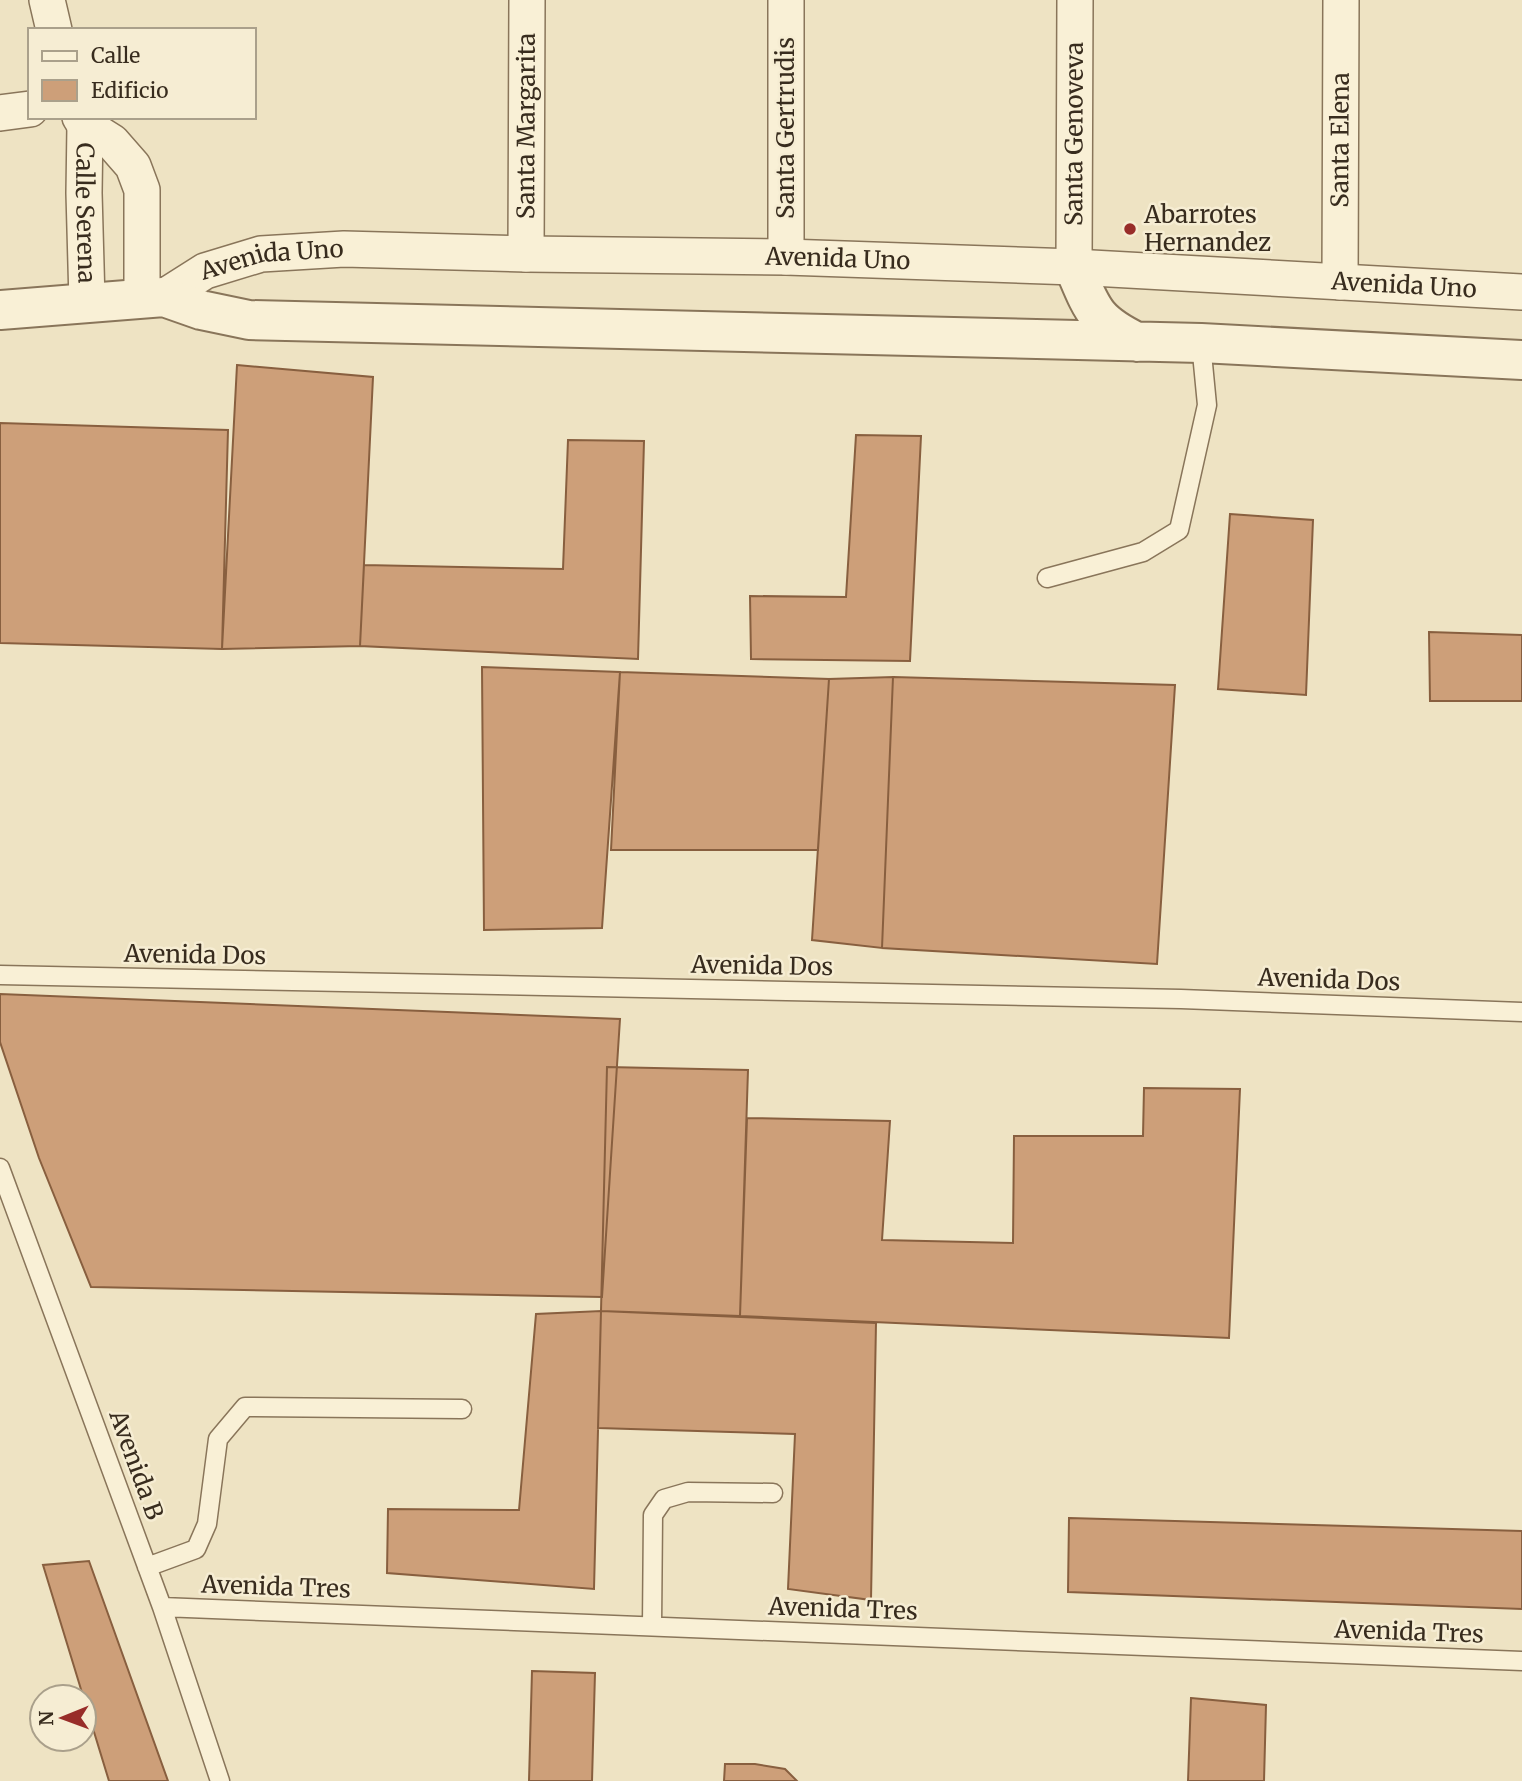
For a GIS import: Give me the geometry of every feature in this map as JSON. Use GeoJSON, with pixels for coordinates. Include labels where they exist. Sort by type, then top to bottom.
{"type":"FeatureCollection","features":[{"type":"Feature","properties":{"kind":"street"},"geometry":{"type":"LineString","coordinates":[[47,0],[54,28]]}},
{"type":"Feature","properties":{"kind":"street","name":"Santa Margarita"},"geometry":{"type":"LineString","coordinates":[[526,254],[527,0]]}},
{"type":"Feature","properties":{"kind":"street","name":"Santa Gertrudis"},"geometry":{"type":"LineString","coordinates":[[786,0],[786,257]]}},
{"type":"Feature","properties":{"kind":"street","name":"Santa Genoveva"},"geometry":{"type":"LineString","coordinates":[[1074,267],[1075,0]]}},
{"type":"Feature","properties":{"kind":"street","name":"Santa Elena"},"geometry":{"type":"LineString","coordinates":[[1340,282],[1341,0]]}},
{"type":"Feature","properties":{"kind":"street"},"geometry":{"type":"LineString","coordinates":[[0,113],[28,109]]}},
{"type":"Feature","properties":{"kind":"street","name":"Calle Serena"},"geometry":{"type":"LineString","coordinates":[[83,121],[112,142],[133,166],[138,178],[142,190],[153,297]]}},
{"type":"Feature","properties":{"kind":"street","name":"Calle Serena"},"geometry":{"type":"LineString","coordinates":[[83,121],[87,302]]}},
{"type":"Feature","properties":{"kind":"street","name":"Avenida Uno"},"geometry":{"type":"LineString","coordinates":[[153,297],[205,271],[261,254],[344,249],[786,257],[1074,267],[1522,292]]}},
{"type":"Feature","properties":{"kind":"street"},"geometry":{"type":"LineString","coordinates":[[1032,339],[1057,312],[1074,267]]}},
{"type":"Feature","properties":{"kind":"street"},"geometry":{"type":"LineString","coordinates":[[1074,267],[1088,301],[1100,320],[1137,342]]}},
{"type":"Feature","properties":{"kind":"street","name":"Avenida Uno"},"geometry":{"type":"LineString","coordinates":[[0,310],[153,297],[249,320],[1201,343],[1522,360]]}},
{"type":"Feature","properties":{"kind":"lane"},"geometry":{"type":"LineString","coordinates":[[1047,578],[1143,552],[1180,530],[1207,405],[1201,343]]}},
{"type":"Feature","properties":{"kind":"lane","name":"Avenida Dos"},"geometry":{"type":"LineString","coordinates":[[0,975],[1167,998],[1522,1012]]}},
{"type":"Feature","properties":{"kind":"lane","name":"Avenida B"},"geometry":{"type":"LineString","coordinates":[[0,1168],[162,1607],[220,1781]]}},
{"type":"Feature","properties":{"kind":"lane"},"geometry":{"type":"LineString","coordinates":[[147,1567],[196,1549],[207,1524],[218,1438],[245,1407],[462,1409]]}},
{"type":"Feature","properties":{"kind":"lane"},"geometry":{"type":"LineString","coordinates":[[652,1626],[653,1515],[664,1499],[688,1492],[773,1493]]}},
{"type":"Feature","properties":{"kind":"lane","name":"Avenida Tres"},"geometry":{"type":"LineString","coordinates":[[162,1607],[1522,1661]]}},
{"type":"Feature","properties":{"kind":"building"},"geometry":{"type":"Polygon","coordinates":[[[237,365],[373,377],[360,646],[222,649],[237,365]]]}},
{"type":"Feature","properties":{"kind":"building"},"geometry":{"type":"Polygon","coordinates":[[[0,423],[228,430],[222,649],[0,643],[0,423]]]}},
{"type":"Feature","properties":{"kind":"building"},"geometry":{"type":"Polygon","coordinates":[[[856,435],[921,436],[910,661],[751,659],[750,596],[846,597],[856,435]]]}},
{"type":"Feature","properties":{"kind":"building"},"geometry":{"type":"Polygon","coordinates":[[[568,440],[644,441],[638,659],[360,646],[364,565],[563,569],[568,440]]]}},
{"type":"Feature","properties":{"kind":"building"},"geometry":{"type":"Polygon","coordinates":[[[1230,514],[1313,520],[1306,695],[1218,689],[1230,514]]]}},
{"type":"Feature","properties":{"kind":"building"},"geometry":{"type":"Polygon","coordinates":[[[1429,632],[1522,635],[1522,701],[1430,701],[1429,632]]]}},
{"type":"Feature","properties":{"kind":"building"},"geometry":{"type":"Polygon","coordinates":[[[482,667],[620,672],[602,928],[484,930],[482,667]]]}},
{"type":"Feature","properties":{"kind":"building"},"geometry":{"type":"Polygon","coordinates":[[[620,672],[829,679],[818,850],[611,850],[620,672]]]}},
{"type":"Feature","properties":{"kind":"building"},"geometry":{"type":"Polygon","coordinates":[[[893,677],[1175,685],[1157,964],[882,948],[893,677]]]}},
{"type":"Feature","properties":{"kind":"building"},"geometry":{"type":"Polygon","coordinates":[[[893,677],[882,948],[812,940],[829,679],[893,677]]]}},
{"type":"Feature","properties":{"kind":"building"},"geometry":{"type":"Polygon","coordinates":[[[0,994],[620,1019],[602,1297],[91,1287],[39,1158],[0,1042],[0,994]]]}},
{"type":"Feature","properties":{"kind":"building"},"geometry":{"type":"Polygon","coordinates":[[[607,1067],[748,1070],[740,1316],[601,1311],[607,1067]]]}},
{"type":"Feature","properties":{"kind":"building"},"geometry":{"type":"Polygon","coordinates":[[[1144,1088],[1240,1089],[1229,1338],[740,1316],[747,1118],[890,1121],[882,1240],[1013,1243],[1014,1136],[1143,1136],[1144,1088]]]}},
{"type":"Feature","properties":{"kind":"building"},"geometry":{"type":"Polygon","coordinates":[[[601,1311],[594,1589],[387,1573],[388,1509],[519,1510],[536,1314],[601,1311]]]}},
{"type":"Feature","properties":{"kind":"building"},"geometry":{"type":"Polygon","coordinates":[[[601,1311],[876,1323],[871,1600],[788,1589],[795,1434],[598,1428],[601,1311]]]}},
{"type":"Feature","properties":{"kind":"building"},"geometry":{"type":"Polygon","coordinates":[[[1069,1518],[1522,1531],[1522,1609],[1068,1592],[1069,1518]]]}},
{"type":"Feature","properties":{"kind":"building"},"geometry":{"type":"Polygon","coordinates":[[[89,1561],[168,1781],[109,1781],[98,1745],[98,1683],[79,1683],[43,1565],[89,1561]]]}},
{"type":"Feature","properties":{"kind":"building"},"geometry":{"type":"Polygon","coordinates":[[[532,1671],[595,1673],[592,1781],[529,1781],[532,1671]]]}},
{"type":"Feature","properties":{"kind":"building"},"geometry":{"type":"Polygon","coordinates":[[[1191,1698],[1266,1705],[1264,1781],[1188,1781],[1191,1698]]]}},
{"type":"Feature","properties":{"kind":"building"},"geometry":{"type":"Polygon","coordinates":[[[725,1764],[755,1764],[785,1769],[797,1781],[724,1781],[725,1764]]]}},
{"type":"Feature","properties":{"kind":"place","name":"Abarrotes Hernandez"},"geometry":{"type":"Point","coordinates":[1130,229]}}]}
